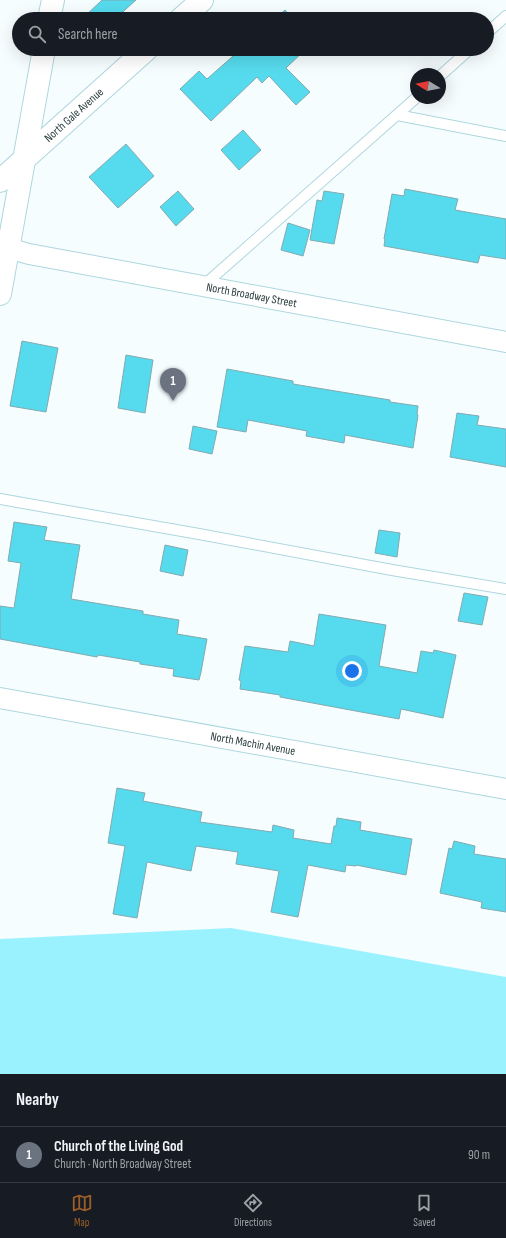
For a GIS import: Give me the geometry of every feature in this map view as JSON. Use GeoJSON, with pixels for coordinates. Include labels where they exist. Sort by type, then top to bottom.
{"type":"FeatureCollection","features":[{"type":"Feature","properties":{"kind":"street"},"geometry":{"type":"LineString","coordinates":[[50,12],[53,0]]}},
{"type":"Feature","properties":{"kind":"street"},"geometry":{"type":"LineString","coordinates":[[189,12],[202,0]]}},
{"type":"Feature","properties":{"kind":"street"},"geometry":{"type":"LineString","coordinates":[[0,294],[4,243],[12,222],[43,56]]}},
{"type":"Feature","properties":{"kind":"street","name":"North Gale Avenue"},"geometry":{"type":"LineString","coordinates":[[0,181],[139,56]]}},
{"type":"Feature","properties":{"kind":"street","name":"North Broadway Street"},"geometry":{"type":"LineString","coordinates":[[4,243],[15,250],[29,254],[506,342]]}},
{"type":"Feature","properties":{"kind":"street","name":"North Machin Avenue"},"geometry":{"type":"LineString","coordinates":[[0,698],[506,789]]}},
{"type":"Feature","properties":{"kind":"lane"},"geometry":{"type":"LineString","coordinates":[[494,27],[506,16]]}},
{"type":"Feature","properties":{"kind":"lane"},"geometry":{"type":"LineString","coordinates":[[446,71],[462,56]]}},
{"type":"Feature","properties":{"kind":"lane"},"geometry":{"type":"LineString","coordinates":[[203,286],[410,103]]}},
{"type":"Feature","properties":{"kind":"lane"},"geometry":{"type":"LineString","coordinates":[[397,115],[506,136]]}},
{"type":"Feature","properties":{"kind":"lane"},"geometry":{"type":"LineString","coordinates":[[0,499],[392,570],[506,589]]}},
{"type":"Feature","properties":{"kind":"shaded area"},"geometry":{"type":"Polygon","coordinates":[[[231,928],[506,977],[506,1074],[0,1074],[0,939],[231,928]]]}},
{"type":"Feature","properties":{"kind":"building"},"geometry":{"type":"Polygon","coordinates":[[[102,0],[136,0],[123,12],[89,12],[102,0]]]}},
{"type":"Feature","properties":{"kind":"building"},"geometry":{"type":"Polygon","coordinates":[[[233,56],[299,56],[286,68],[310,92],[296,105],[269,76],[262,83],[257,77],[211,121],[180,89],[199,71],[207,79],[233,56]]]}},
{"type":"Feature","properties":{"kind":"building"},"geometry":{"type":"Polygon","coordinates":[[[243,130],[261,150],[239,170],[221,150],[243,130]]]}},
{"type":"Feature","properties":{"kind":"building"},"geometry":{"type":"Polygon","coordinates":[[[126,144],[154,176],[118,208],[89,177],[126,144]]]}},
{"type":"Feature","properties":{"kind":"building"},"geometry":{"type":"Polygon","coordinates":[[[405,189],[458,199],[455,210],[506,219],[506,259],[480,255],[478,263],[384,246],[392,194],[404,196],[405,189]]]}},
{"type":"Feature","properties":{"kind":"building"},"geometry":{"type":"Polygon","coordinates":[[[178,191],[194,209],[176,226],[160,207],[178,191]]]}},
{"type":"Feature","properties":{"kind":"building"},"geometry":{"type":"Polygon","coordinates":[[[324,191],[344,194],[334,244],[310,240],[317,200],[322,201],[324,191]]]}},
{"type":"Feature","properties":{"kind":"building"},"geometry":{"type":"Polygon","coordinates":[[[288,223],[310,230],[303,256],[281,250],[288,223]]]}},
{"type":"Feature","properties":{"kind":"building"},"geometry":{"type":"Polygon","coordinates":[[[22,341],[58,348],[46,412],[10,406],[22,341]]]}},
{"type":"Feature","properties":{"kind":"building"},"geometry":{"type":"Polygon","coordinates":[[[126,355],[153,360],[145,413],[118,408],[126,355]]]}},
{"type":"Feature","properties":{"kind":"building"},"geometry":{"type":"Polygon","coordinates":[[[227,369],[293,381],[293,384],[418,406],[413,448],[345,435],[344,443],[306,436],[307,431],[248,420],[246,432],[217,427],[227,369]]]}},
{"type":"Feature","properties":{"kind":"building"},"geometry":{"type":"Polygon","coordinates":[[[457,413],[479,416],[477,425],[506,429],[506,467],[450,457],[457,413]]]}},
{"type":"Feature","properties":{"kind":"building"},"geometry":{"type":"Polygon","coordinates":[[[193,426],[217,431],[212,454],[189,449],[193,426]]]}},
{"type":"Feature","properties":{"kind":"building"},"geometry":{"type":"Polygon","coordinates":[[[14,522],[47,527],[44,540],[80,545],[71,599],[143,611],[143,614],[179,620],[177,634],[207,639],[199,680],[173,676],[174,669],[140,664],[140,662],[98,655],[97,657],[0,639],[0,606],[14,608],[21,563],[8,561],[14,522]]]}},
{"type":"Feature","properties":{"kind":"building"},"geometry":{"type":"Polygon","coordinates":[[[379,530],[400,533],[397,557],[375,553],[379,530]]]}},
{"type":"Feature","properties":{"kind":"building"},"geometry":{"type":"Polygon","coordinates":[[[165,545],[188,550],[183,576],[160,571],[165,545]]]}},
{"type":"Feature","properties":{"kind":"building"},"geometry":{"type":"Polygon","coordinates":[[[464,593],[488,597],[482,625],[458,621],[464,593]]]}},
{"type":"Feature","properties":{"kind":"building"},"geometry":{"type":"Polygon","coordinates":[[[319,614],[386,625],[379,666],[417,673],[421,651],[433,653],[434,650],[456,655],[443,718],[401,709],[399,719],[280,697],[280,695],[240,689],[241,681],[239,680],[245,646],[288,652],[290,641],[314,646],[319,614]]]}},
{"type":"Feature","properties":{"kind":"building"},"geometry":{"type":"Polygon","coordinates":[[[117,788],[145,793],[143,801],[202,812],[200,822],[272,832],[273,825],[294,830],[293,838],[331,844],[337,818],[361,822],[360,830],[412,839],[406,875],[356,865],[346,865],[345,872],[308,865],[298,917],[271,912],[279,871],[236,864],[238,852],[196,846],[191,871],[147,862],[137,918],[113,914],[125,846],[108,843],[117,788]]]}},
{"type":"Feature","properties":{"kind":"building"},"geometry":{"type":"Polygon","coordinates":[[[454,841],[475,846],[474,854],[506,859],[506,912],[481,908],[482,902],[440,893],[449,848],[452,849],[454,841]]]}},
{"type":"Feature","properties":{"kind":"place","name":"Church of the Living God"},"geometry":{"type":"Point","coordinates":[173,401]}}]}
